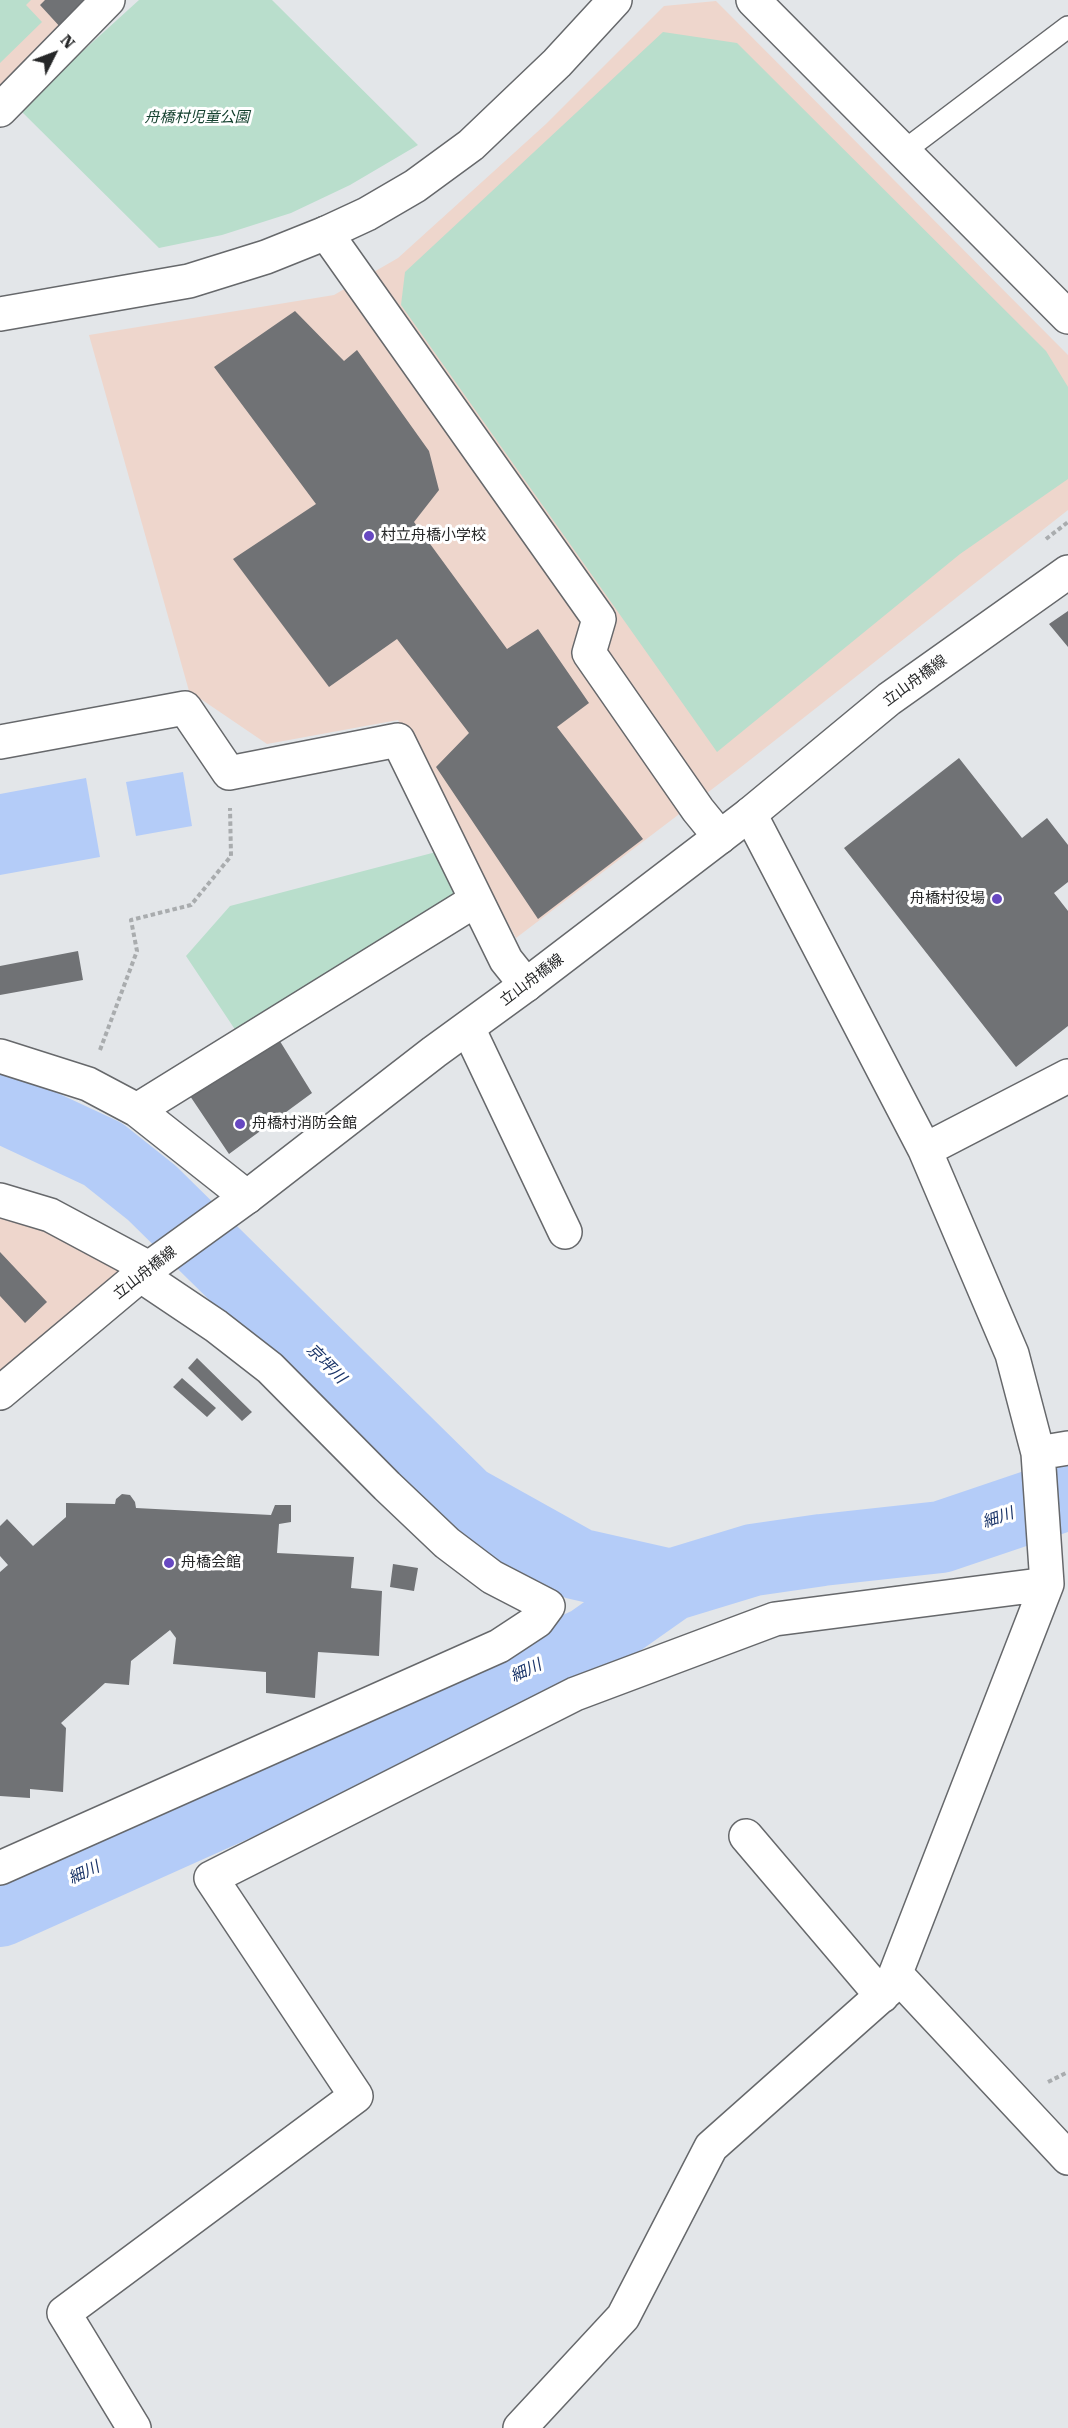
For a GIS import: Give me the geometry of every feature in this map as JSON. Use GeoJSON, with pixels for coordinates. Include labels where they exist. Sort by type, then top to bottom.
{"type":"FeatureCollection","features":[{"type":"Feature","properties":{"kind":"street"},"geometry":{"type":"LineString","coordinates":[[0,110],[108,0]]}},
{"type":"Feature","properties":{"kind":"street"},"geometry":{"type":"LineString","coordinates":[[0,314],[189,281],[266,257],[367,214],[415,186],[471,145],[557,63],[615,0]]}},
{"type":"Feature","properties":{"kind":"street"},"geometry":{"type":"LineString","coordinates":[[753,0],[1068,317]]}},
{"type":"Feature","properties":{"kind":"street"},"geometry":{"type":"LineString","coordinates":[[326,233],[599,619],[589,653],[698,810],[720,837]]}},
{"type":"Feature","properties":{"kind":"street","name":"立山舟橋線"},"geometry":{"type":"LineString","coordinates":[[0,1393],[145,1272],[750,814],[889,699],[1068,572]]}},
{"type":"Feature","properties":{"kind":"street"},"geometry":{"type":"LineString","coordinates":[[0,742],[185,708],[230,772],[398,740],[506,960],[526,985]]}},
{"type":"Feature","properties":{"kind":"street"},"geometry":{"type":"LineString","coordinates":[[520,2428],[623,2317],[711,2148],[889,1985],[1047,1584],[1053,1450],[925,1150],[750,814]]}},
{"type":"Feature","properties":{"kind":"street"},"geometry":{"type":"LineString","coordinates":[[137,1110],[476,900]]}},
{"type":"Feature","properties":{"kind":"street"},"geometry":{"type":"LineString","coordinates":[[468,1028],[565,1232]]}},
{"type":"Feature","properties":{"kind":"street"},"geometry":{"type":"LineString","coordinates":[[0,1056],[88,1084],[137,1110],[247,1197]]}},
{"type":"Feature","properties":{"kind":"street"},"geometry":{"type":"LineString","coordinates":[[925,1150],[1068,1076]]}},
{"type":"Feature","properties":{"kind":"street"},"geometry":{"type":"LineString","coordinates":[[0,1200],[50,1215],[145,1272],[270,1368],[447,1543],[492,1577],[548,1606],[537,1621],[499,1646],[0,1868]]}},
{"type":"Feature","properties":{"kind":"street"},"geometry":{"type":"LineString","coordinates":[[134,2428],[64,2313],[357,2096],[212,1878],[575,1694],[775,1619],[1047,1584]]}},
{"type":"Feature","properties":{"kind":"street"},"geometry":{"type":"LineString","coordinates":[[746,1836],[889,1985],[1068,2158]]}},
{"type":"Feature","properties":{"kind":"lane"},"geometry":{"type":"LineString","coordinates":[[904,152],[1068,27]]}},
{"type":"Feature","properties":{"kind":"path"},"geometry":{"type":"LineString","coordinates":[[88,1084],[137,951],[131,920],[191,905],[231,856],[230,772]]}},
{"type":"Feature","properties":{"kind":"shaded area"},"geometry":{"type":"Polygon","coordinates":[[[0,0],[101,0],[0,101],[0,0]]]}},
{"type":"Feature","properties":{"kind":"shaded area"},"geometry":{"type":"Polygon","coordinates":[[[716,1],[1068,355],[1068,510],[736,771],[516,938],[398,720],[267,744],[189,691],[89,335],[334,295],[398,258],[546,124],[664,6],[716,1]]]}},
{"type":"Feature","properties":{"kind":"shaded area"},"geometry":{"type":"Polygon","coordinates":[[[0,1200],[149,1268],[0,1393],[0,1200]]]}},
{"type":"Feature","properties":{"kind":"green space"},"geometry":{"type":"Polygon","coordinates":[[[0,0],[31,0],[26,5],[42,22],[0,63],[0,0]]]}},
{"type":"Feature","properties":{"kind":"green space","name":"舟橋村児童公園"},"geometry":{"type":"Polygon","coordinates":[[[139,0],[272,0],[418,145],[350,185],[291,213],[222,235],[159,248],[19,109],[139,0]]]}},
{"type":"Feature","properties":{"kind":"green space"},"geometry":{"type":"Polygon","coordinates":[[[663,32],[737,43],[1046,351],[1068,387],[1068,479],[960,554],[717,752],[401,305],[405,272],[663,32]]]}},
{"type":"Feature","properties":{"kind":"green space"},"geometry":{"type":"Polygon","coordinates":[[[436,852],[460,895],[236,1031],[186,956],[230,906],[436,852]]]}},
{"type":"Feature","properties":{"kind":"water"},"geometry":{"type":"Polygon","coordinates":[[[183,772],[192,826],[136,836],[126,782],[183,772]]]}},
{"type":"Feature","properties":{"kind":"water"},"geometry":{"type":"Polygon","coordinates":[[[86,778],[100,857],[0,875],[0,794],[86,778]]]}},
{"type":"Feature","properties":{"kind":"building"},"geometry":{"type":"Polygon","coordinates":[[[45,0],[93,0],[62,29],[40,5],[45,0]]]}},
{"type":"Feature","properties":{"kind":"building"},"geometry":{"type":"Polygon","coordinates":[[[295,311],[344,361],[357,350],[429,451],[439,490],[414,522],[507,649],[538,629],[589,703],[557,727],[643,839],[538,919],[436,767],[469,733],[397,639],[329,687],[233,559],[316,504],[214,367],[295,311]]]}},
{"type":"Feature","properties":{"kind":"building"},"geometry":{"type":"Polygon","coordinates":[[[1068,611],[1068,647],[1049,624],[1068,611]]]}},
{"type":"Feature","properties":{"kind":"building"},"geometry":{"type":"Polygon","coordinates":[[[959,758],[1022,838],[1047,818],[1068,845],[1068,882],[1054,893],[1068,911],[1068,1026],[1016,1067],[844,848],[959,758]]]}},
{"type":"Feature","properties":{"kind":"building"},"geometry":{"type":"Polygon","coordinates":[[[78,951],[83,980],[0,995],[0,966],[78,951]]]}},
{"type":"Feature","properties":{"kind":"building","name":"舟橋村消防会館"},"geometry":{"type":"Polygon","coordinates":[[[278,1038],[312,1093],[229,1154],[188,1093],[278,1038]]]}},
{"type":"Feature","properties":{"kind":"building"},"geometry":{"type":"Polygon","coordinates":[[[0,1252],[47,1302],[25,1323],[0,1296],[0,1252]]]}},
{"type":"Feature","properties":{"kind":"building"},"geometry":{"type":"Polygon","coordinates":[[[197,1358],[252,1412],[242,1421],[188,1368],[197,1358]]]}},
{"type":"Feature","properties":{"kind":"building"},"geometry":{"type":"Polygon","coordinates":[[[182,1378],[216,1408],[207,1417],[173,1387],[182,1378]]]}},
{"type":"Feature","properties":{"kind":"building"},"geometry":{"type":"Polygon","coordinates":[[[122,1494],[130,1495],[136,1508],[271,1515],[275,1505],[291,1505],[291,1522],[279,1524],[277,1553],[354,1557],[351,1588],[382,1591],[379,1656],[318,1652],[315,1698],[266,1693],[266,1672],[173,1664],[176,1638],[170,1630],[131,1661],[129,1685],[105,1683],[61,1723],[66,1728],[63,1792],[30,1789],[30,1798],[0,1796],[0,1572],[8,1565],[0,1556],[0,1526],[7,1519],[33,1546],[66,1517],[66,1503],[115,1504],[116,1499],[122,1494]]]}},
{"type":"Feature","properties":{"kind":"building"},"geometry":{"type":"Polygon","coordinates":[[[393,1564],[418,1568],[414,1591],[390,1587],[393,1564]]]}},
{"type":"Feature","properties":{"kind":"waterway","name":"京坪川"},"geometry":{"type":"LineString","coordinates":[[0,1106],[103,1154],[152,1193],[465,1501],[578,1564],[671,1585]]}},
{"type":"Feature","properties":{"kind":"waterway","name":"細川"},"geometry":{"type":"LineString","coordinates":[[0,1911],[361,1749],[590,1642],[671,1585],[753,1560],[941,1537],[1068,1494]]}},
{"type":"Feature","properties":{"kind":"place","name":"村立舟橋小学校"},"geometry":{"type":"Point","coordinates":[369,536]}},
{"type":"Feature","properties":{"kind":"place","name":"舟橋村役場"},"geometry":{"type":"Point","coordinates":[997,899]}},
{"type":"Feature","properties":{"kind":"place","name":"舟橋村消防会館"},"geometry":{"type":"Point","coordinates":[240,1124]}},
{"type":"Feature","properties":{"kind":"place","name":"舟橋会館"},"geometry":{"type":"Point","coordinates":[169,1563]}}]}
